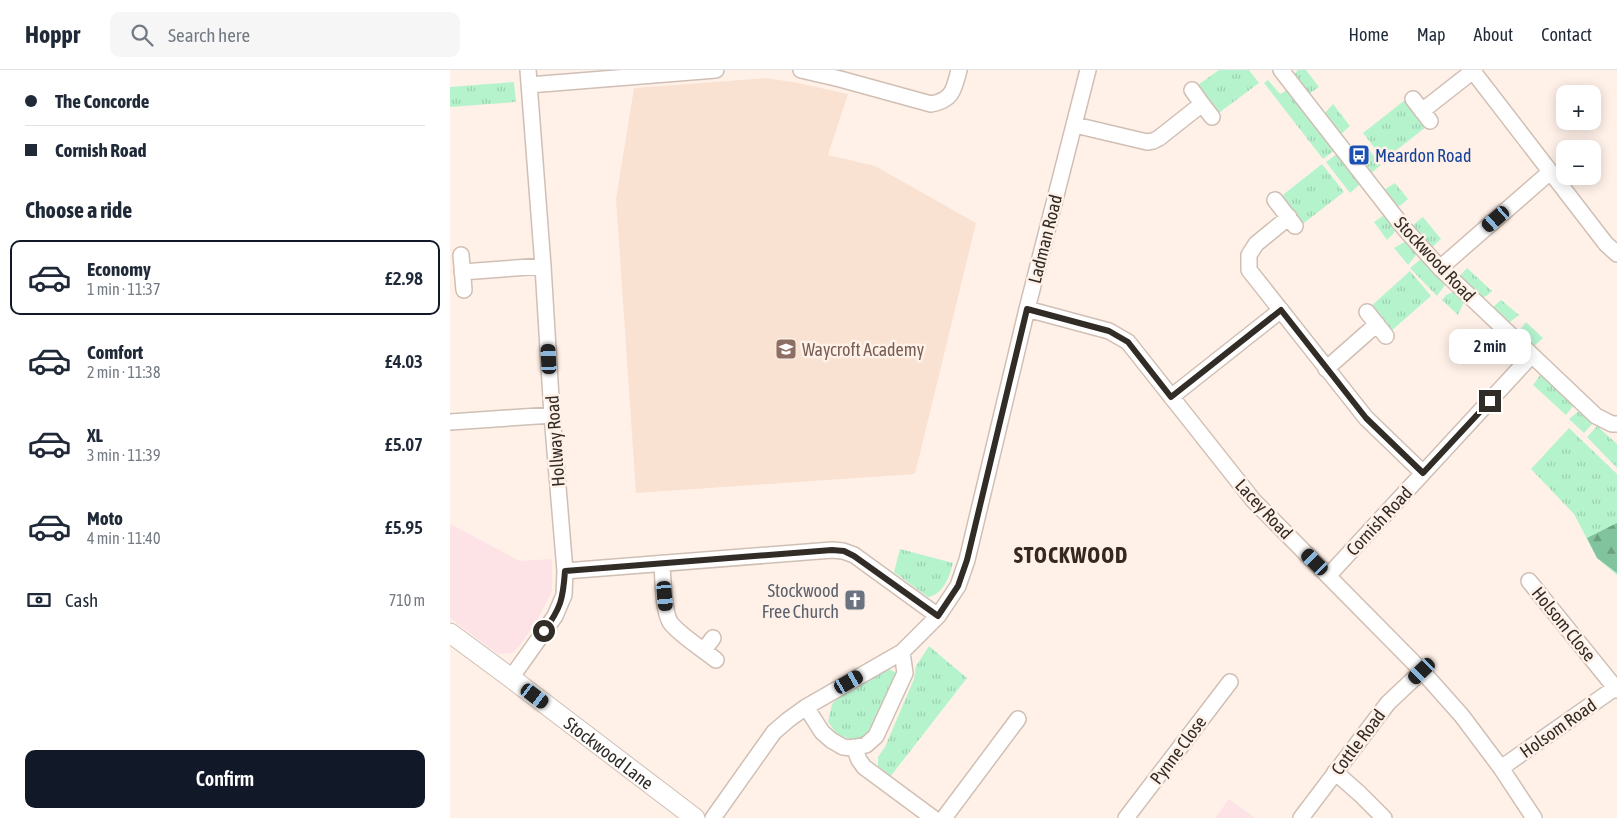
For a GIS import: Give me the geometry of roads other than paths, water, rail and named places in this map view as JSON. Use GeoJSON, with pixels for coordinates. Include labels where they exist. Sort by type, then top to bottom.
{"type":"FeatureCollection","features":[{"type":"Feature","properties":{"kind":"street"},"geometry":{"type":"LineString","coordinates":[[528,78],[716,70]]}},
{"type":"Feature","properties":{"kind":"street"},"geometry":{"type":"LineString","coordinates":[[801,70],[931,104],[943,100],[951,93],[954,89],[959,70]]}},
{"type":"Feature","properties":{"kind":"street","name":"Ladman Road"},"geometry":{"type":"LineString","coordinates":[[713,818],[774,732],[806,707],[902,652],[938,616],[958,586],[967,560],[1027,309],[1088,70]]}},
{"type":"Feature","properties":{"kind":"street","name":"Stockwood Road"},"geometry":{"type":"LineString","coordinates":[[1281,70],[1404,228],[1440,268],[1596,416],[1615,424]]}},
{"type":"Feature","properties":{"kind":"street"},"geometry":{"type":"LineString","coordinates":[[1422,110],[1472,70],[1606,244],[1617,254]]}},
{"type":"Feature","properties":{"kind":"street","name":"Hollway Road"},"geometry":{"type":"LineString","coordinates":[[511,678],[555,616],[564,595],[565,571],[528,78]]}},
{"type":"Feature","properties":{"kind":"street"},"geometry":{"type":"LineString","coordinates":[[1192,90],[1212,116]]}},
{"type":"Feature","properties":{"kind":"street"},"geometry":{"type":"LineString","coordinates":[[1075,125],[1147,142],[1153,141],[1202,104]]}},
{"type":"Feature","properties":{"kind":"street"},"geometry":{"type":"LineString","coordinates":[[1440,268],[1550,172]]}},
{"type":"Feature","properties":{"kind":"street"},"geometry":{"type":"LineString","coordinates":[[1275,200],[1292,222],[1256,244],[1249,255],[1249,270],[1366,418],[1423,473]]}},
{"type":"Feature","properties":{"kind":"street"},"geometry":{"type":"LineString","coordinates":[[461,255],[464,290]]}},
{"type":"Feature","properties":{"kind":"street"},"geometry":{"type":"LineString","coordinates":[[462,272],[543,266]]}},
{"type":"Feature","properties":{"kind":"street","name":"Lacey Road"},"geometry":{"type":"LineString","coordinates":[[1027,309],[1109,331],[1128,342],[1253,500],[1422,671],[1462,716],[1501,768],[1534,818]]}},
{"type":"Feature","properties":{"kind":"street"},"geometry":{"type":"LineString","coordinates":[[1171,397],[1281,310]]}},
{"type":"Feature","properties":{"kind":"street"},"geometry":{"type":"LineString","coordinates":[[1326,369],[1382,330],[1367,312]]}},
{"type":"Feature","properties":{"kind":"street","name":"Cornish Road"},"geometry":{"type":"LineString","coordinates":[[1328,575],[1532,356]]}},
{"type":"Feature","properties":{"kind":"street"},"geometry":{"type":"LineString","coordinates":[[450,422],[552,415]]}},
{"type":"Feature","properties":{"kind":"street"},"geometry":{"type":"LineString","coordinates":[[565,571],[832,550],[844,551],[866,563],[938,616]]}},
{"type":"Feature","properties":{"kind":"street"},"geometry":{"type":"LineString","coordinates":[[662,563],[667,613],[670,621],[716,660]]}},
{"type":"Feature","properties":{"kind":"street","name":"Holsom Close"},"geometry":{"type":"LineString","coordinates":[[1529,581],[1616,689]]}},
{"type":"Feature","properties":{"kind":"street","name":"Stockwood Lane"},"geometry":{"type":"LineString","coordinates":[[450,633],[695,818]]}},
{"type":"Feature","properties":{"kind":"street"},"geometry":{"type":"LineString","coordinates":[[704,650],[713,638]]}},
{"type":"Feature","properties":{"kind":"street"},"geometry":{"type":"LineString","coordinates":[[806,707],[822,732],[831,740],[843,747],[866,744],[876,736],[905,672],[902,652]]}},
{"type":"Feature","properties":{"kind":"street","name":"Cottle Road"},"geometry":{"type":"LineString","coordinates":[[1301,818],[1388,703],[1422,671]]}},
{"type":"Feature","properties":{"kind":"street","name":"Pynne Close"},"geometry":{"type":"LineString","coordinates":[[1126,818],[1230,682]]}},
{"type":"Feature","properties":{"kind":"street","name":"Holsom Road"},"geometry":{"type":"LineString","coordinates":[[1501,768],[1616,689]]}},
{"type":"Feature","properties":{"kind":"street"},"geometry":{"type":"LineString","coordinates":[[944,818],[1018,719]]}},
{"type":"Feature","properties":{"kind":"street"},"geometry":{"type":"LineString","coordinates":[[854,747],[864,767],[933,818]]}},
{"type":"Feature","properties":{"kind":"street"},"geometry":{"type":"LineString","coordinates":[[1336,772],[1384,818]]}},
{"type":"Feature","properties":{"kind":"place","name":"Meardon Road"},"geometry":{"type":"Point","coordinates":[1359,155]}},
{"type":"Feature","properties":{"kind":"place","name":"Waycroft Academy"},"geometry":{"type":"Point","coordinates":[786,349]}},
{"type":"Feature","properties":{"kind":"place","name":"Stockwood Free Church"},"geometry":{"type":"Point","coordinates":[855,600]}},
{"type":"Feature","properties":{"kind":"district","name":"STOCKWOOD"},"geometry":{"type":"Point","coordinates":[1071,555]}}]}
